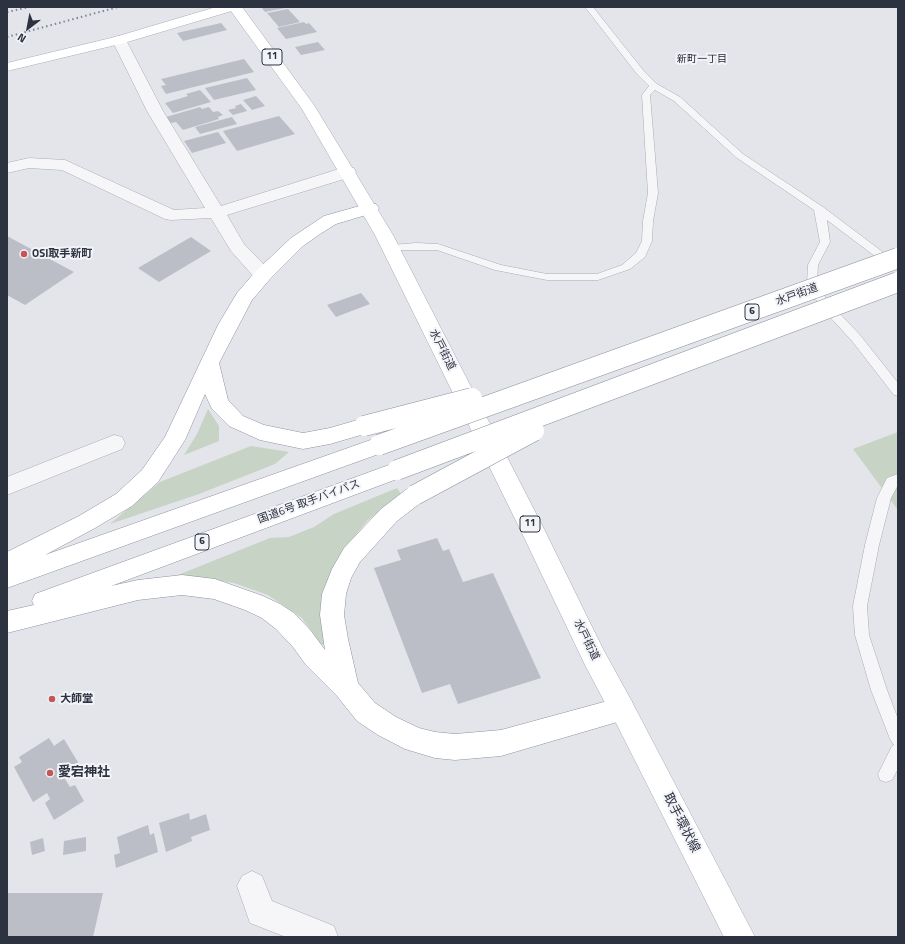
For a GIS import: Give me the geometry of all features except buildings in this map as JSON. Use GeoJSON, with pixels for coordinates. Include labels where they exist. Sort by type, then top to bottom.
{"type":"FeatureCollection","features":[{"type":"Feature","properties":{"kind":"main road"},"geometry":{"type":"LineString","coordinates":[[7,67],[119,40],[230,7]]}},
{"type":"Feature","properties":{"kind":"main road","name":"水戸街道"},"geometry":{"type":"LineString","coordinates":[[235,7],[309,108],[370,208],[532,529],[594,657],[622,709]]}},
{"type":"Feature","properties":{"kind":"main road"},"geometry":{"type":"LineString","coordinates":[[7,563],[87,522],[124,500],[150,476],[174,440],[190,403],[228,325],[244,298],[263,275],[297,242],[330,220],[370,208]]}},
{"type":"Feature","properties":{"kind":"main road","name":"水戸街道"},"geometry":{"type":"LineString","coordinates":[[604,363],[719,324],[898,258]]}},
{"type":"Feature","properties":{"kind":"main road","name":"水戸街道"},"geometry":{"type":"LineString","coordinates":[[611,390],[898,282]]}},
{"type":"Feature","properties":{"kind":"main road"},"geometry":{"type":"LineString","coordinates":[[210,364],[215,394],[219,404],[236,421],[260,432],[303,441],[330,436],[604,363]]}},
{"type":"Feature","properties":{"kind":"main road","name":"6"},"geometry":{"type":"LineString","coordinates":[[7,578],[604,363]]}},
{"type":"Feature","properties":{"kind":"main road"},"geometry":{"type":"LineString","coordinates":[[346,688],[335,639],[332,616],[334,594],[340,576],[352,555],[389,515],[415,495],[611,390]]}},
{"type":"Feature","properties":{"kind":"main road","name":"国道6号 取手バイパス"},"geometry":{"type":"LineString","coordinates":[[7,614],[611,390]]}},
{"type":"Feature","properties":{"kind":"main road"},"geometry":{"type":"LineString","coordinates":[[7,622],[138,590],[182,585],[215,589],[254,603],[271,611],[285,621],[302,639],[315,657],[346,688],[366,712],[387,726],[415,740],[435,745],[455,747],[501,744],[622,709]]}},
{"type":"Feature","properties":{"kind":"main road","name":"取手環状線"},"geometry":{"type":"LineString","coordinates":[[622,709],[740,937]]}},
{"type":"Feature","properties":{"kind":"street"},"geometry":{"type":"LineString","coordinates":[[119,40],[155,111],[237,248],[263,275]]}},
{"type":"Feature","properties":{"kind":"street"},"geometry":{"type":"LineString","coordinates":[[7,168],[29,163],[65,165],[171,215],[216,213],[348,172]]}},
{"type":"Feature","properties":{"kind":"street"},"geometry":{"type":"LineString","coordinates":[[7,486],[114,443]]}},
{"type":"Feature","properties":{"kind":"street"},"geometry":{"type":"LineString","coordinates":[[252,886],[261,912],[324,936],[323,937]]}},
{"type":"Feature","properties":{"kind":"lane"},"geometry":{"type":"LineString","coordinates":[[589,7],[640,72],[654,86],[677,99],[740,156],[819,210],[898,268]]}},
{"type":"Feature","properties":{"kind":"lane"},"geometry":{"type":"LineString","coordinates":[[391,248],[416,246],[438,247],[499,268],[547,277],[598,277],[626,267],[641,255],[647,241],[648,221],[653,193],[646,95],[654,86]]}},
{"type":"Feature","properties":{"kind":"lane"},"geometry":{"type":"LineString","coordinates":[[819,210],[824,224],[825,242],[813,265],[812,283],[822,302],[856,338],[898,392]]}},
{"type":"Feature","properties":{"kind":"lane"},"geometry":{"type":"LineString","coordinates":[[898,479],[892,482],[884,498],[872,545],[860,606],[862,635],[879,690],[898,739]]}},
{"type":"Feature","properties":{"kind":"lane"},"geometry":{"type":"LineString","coordinates":[[886,774],[896,758],[898,751]]}},
{"type":"Feature","properties":{"kind":"green space"},"geometry":{"type":"Polygon","coordinates":[[[208,409],[219,426],[219,441],[184,455],[197,434],[208,409]]]}},
{"type":"Feature","properties":{"kind":"green space"},"geometry":{"type":"Polygon","coordinates":[[[898,432],[898,510],[853,449],[898,432]]]}},
{"type":"Feature","properties":{"kind":"green space"},"geometry":{"type":"Polygon","coordinates":[[[251,446],[289,452],[275,464],[199,494],[110,524],[160,482],[251,446]]]}},
{"type":"Feature","properties":{"kind":"green space"},"geometry":{"type":"Polygon","coordinates":[[[397,488],[401,494],[368,520],[342,552],[327,643],[321,645],[302,618],[268,595],[234,583],[208,579],[173,577],[270,538],[289,537],[314,527],[334,514],[397,488]]]}},
{"type":"Feature","properties":{"kind":"railway"},"geometry":{"type":"LineString","coordinates":[[7,12],[29,7]]}},
{"type":"Feature","properties":{"kind":"railway"},"geometry":{"type":"LineString","coordinates":[[7,37],[118,7]]}},
{"type":"Feature","properties":{"kind":"place","name":"OSI取手新町"},"geometry":{"type":"Point","coordinates":[24,254]}},
{"type":"Feature","properties":{"kind":"place","name":"大師堂"},"geometry":{"type":"Point","coordinates":[52,699]}},
{"type":"Feature","properties":{"kind":"place","name":"愛宕神社"},"geometry":{"type":"Point","coordinates":[50,773]}},
{"type":"Feature","properties":{"kind":"district","name":"新町一丁目"},"geometry":{"type":"Point","coordinates":[702,60]}}]}
